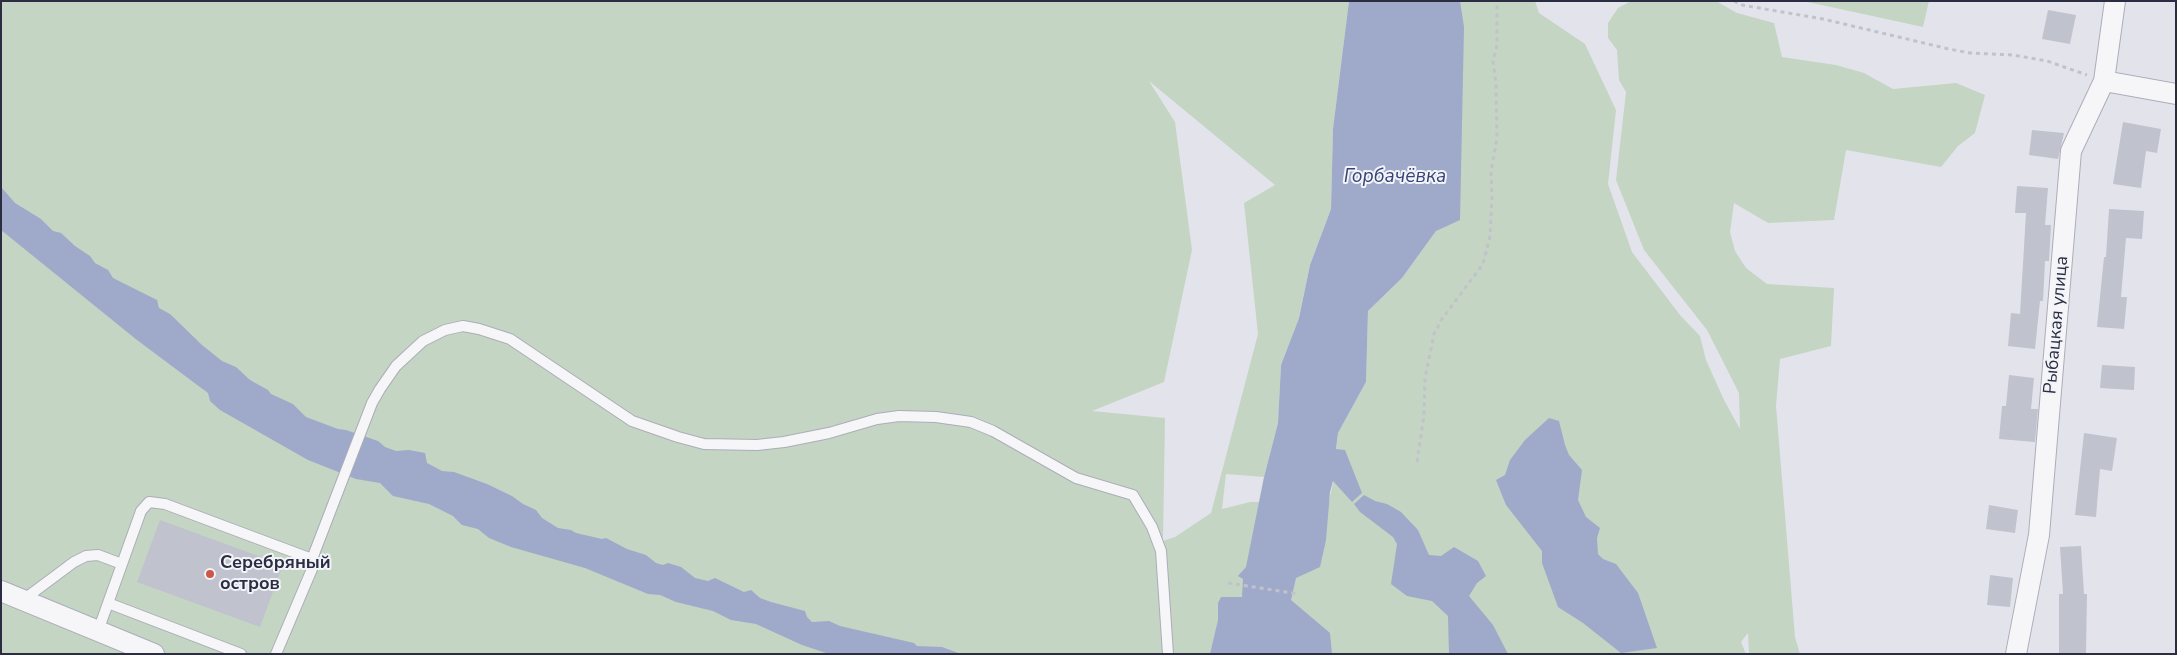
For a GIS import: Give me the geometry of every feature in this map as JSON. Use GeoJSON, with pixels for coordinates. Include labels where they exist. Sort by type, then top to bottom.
{"type":"FeatureCollection","features":[{"type":"Feature","properties":{"kind":"street","name":"Рыбацкая улица"},"geometry":{"type":"LineString","coordinates":[[2016,654],[2039,535],[2071,151],[2104,81],[2116,1]]}},
{"type":"Feature","properties":{"kind":"street"},"geometry":{"type":"LineString","coordinates":[[2104,81],[2176,94]]}},
{"type":"Feature","properties":{"kind":"street"},"geometry":{"type":"LineString","coordinates":[[1,591],[154,654]]}},
{"type":"Feature","properties":{"kind":"lane"},"geometry":{"type":"LineString","coordinates":[[276,654],[312,569],[312,559],[367,415],[380,388],[407,354],[423,341],[445,330],[463,326],[479,328],[510,339],[632,421],[704,444],[728,445],[784,442],[829,433],[877,419],[899,416],[936,417],[971,422],[993,430],[1076,478],[1133,495],[1148,521],[1161,551],[1168,654]]}},
{"type":"Feature","properties":{"kind":"lane"},"geometry":{"type":"LineString","coordinates":[[98,631],[141,511],[149,502],[165,504],[312,559]]}},
{"type":"Feature","properties":{"kind":"lane"},"geometry":{"type":"LineString","coordinates":[[23,600],[74,562],[86,556],[98,555],[122,564]]}},
{"type":"Feature","properties":{"kind":"lane"},"geometry":{"type":"LineString","coordinates":[[108,604],[241,654]]}},
{"type":"Feature","properties":{"kind":"path"},"geometry":{"type":"LineString","coordinates":[[1417,462],[1424,415],[1425,378],[1434,334],[1442,319],[1483,264],[1490,236],[1491,172],[1497,138],[1496,84],[1493,61],[1497,45],[1497,1]]}},
{"type":"Feature","properties":{"kind":"path"},"geometry":{"type":"LineString","coordinates":[[1734,1],[1742,5],[1824,19],[1949,49],[1970,53],[2014,55],[2047,62],[2104,81]]}},
{"type":"Feature","properties":{"kind":"path"},"geometry":{"type":"LineString","coordinates":[[1228,584],[1299,594]]}},
{"type":"Feature","properties":{"kind":"green space"},"geometry":{"type":"Polygon","coordinates":[[[1,1],[1349,1],[1333,129],[1331,209],[1310,265],[1299,318],[1281,365],[1278,423],[1264,477],[1226,474],[1222,509],[1250,502],[1329,501],[1340,450],[1336,450],[1338,433],[1366,382],[1368,311],[1402,278],[1436,231],[1389,1],[1535,1],[1539,13],[1585,44],[1616,110],[1608,184],[1632,252],[1680,315],[1700,336],[1706,360],[1724,400],[1740,429],[1739,393],[1707,330],[1644,250],[1616,180],[1626,92],[1619,80],[1617,50],[1608,38],[1608,23],[1618,8],[1631,1],[1716,1],[1737,13],[1774,23],[1782,57],[1836,65],[1864,73],[1893,89],[1956,83],[1985,95],[1975,133],[1958,146],[1941,167],[1846,150],[1834,220],[1768,223],[1734,203],[1730,232],[1735,251],[1746,268],[1767,284],[1834,288],[1831,346],[1780,359],[1776,406],[1795,637],[1800,654],[1749,654],[1748,633],[1741,642],[1746,654],[1,654],[1,1]],[[1149,81],[1175,122],[1192,250],[1164,382],[1092,411],[1165,418],[1163,541],[1175,537],[1211,513],[1258,334],[1244,203],[1275,185],[1149,81]]]}},
{"type":"Feature","properties":{"kind":"green space"},"geometry":{"type":"Polygon","coordinates":[[[1803,1],[1929,1],[1923,27],[1803,1]]]}},
{"type":"Feature","properties":{"kind":"water","name":"Горбачёвка"},"geometry":{"type":"Polygon","coordinates":[[[1349,1],[1460,1],[1464,27],[1460,220],[1436,231],[1402,278],[1368,311],[1366,382],[1338,433],[1336,449],[1345,450],[1362,493],[1352,502],[1333,481],[1330,492],[1326,540],[1320,567],[1296,578],[1291,600],[1330,633],[1332,654],[1210,654],[1218,620],[1218,603],[1221,597],[1242,597],[1243,579],[1238,576],[1246,567],[1264,477],[1278,423],[1281,365],[1299,318],[1310,265],[1331,209],[1333,129],[1349,1]]]}},
{"type":"Feature","properties":{"kind":"water"},"geometry":{"type":"Polygon","coordinates":[[[1,187],[15,203],[41,219],[53,231],[61,233],[90,256],[95,263],[108,270],[113,278],[157,300],[159,308],[170,314],[202,345],[222,361],[236,367],[250,380],[268,390],[271,394],[293,404],[306,417],[378,441],[385,447],[396,451],[409,450],[425,453],[427,463],[442,471],[454,472],[487,484],[512,496],[536,510],[542,518],[558,528],[602,539],[606,538],[627,549],[646,555],[656,563],[663,565],[668,563],[681,567],[695,578],[708,581],[715,578],[744,592],[751,590],[760,598],[805,611],[807,617],[812,622],[829,621],[840,626],[914,643],[917,646],[942,647],[961,654],[829,654],[802,645],[756,624],[731,620],[713,611],[676,602],[660,595],[648,594],[585,568],[511,547],[489,538],[478,529],[462,525],[453,516],[429,504],[393,496],[380,483],[356,479],[308,460],[220,410],[210,401],[208,393],[137,340],[1,230],[1,187]]]}},
{"type":"Feature","properties":{"kind":"water"},"geometry":{"type":"Polygon","coordinates":[[[1549,418],[1559,421],[1569,455],[1582,470],[1578,500],[1586,517],[1600,528],[1597,538],[1598,554],[1603,559],[1616,564],[1638,593],[1657,648],[1621,653],[1583,623],[1558,607],[1542,563],[1542,551],[1506,505],[1496,480],[1505,475],[1510,460],[1525,440],[1549,418]]]}},
{"type":"Feature","properties":{"kind":"water"},"geometry":{"type":"Polygon","coordinates":[[[1364,495],[1401,512],[1418,530],[1429,555],[1441,556],[1454,547],[1478,561],[1486,576],[1477,583],[1469,596],[1493,625],[1508,654],[1449,654],[1448,616],[1432,601],[1407,596],[1391,584],[1397,544],[1393,537],[1360,512],[1354,504],[1364,495]]]}},
{"type":"Feature","properties":{"kind":"building"},"geometry":{"type":"Polygon","coordinates":[[[2048,10],[2076,15],[2070,44],[2042,39],[2048,10]]]}},
{"type":"Feature","properties":{"kind":"building"},"geometry":{"type":"Polygon","coordinates":[[[2123,122],[2161,129],[2157,153],[2146,151],[2141,188],[2113,184],[2123,122]]]}},
{"type":"Feature","properties":{"kind":"building"},"geometry":{"type":"Polygon","coordinates":[[[2032,130],[2064,133],[2058,159],[2029,155],[2032,130]]]}},
{"type":"Feature","properties":{"kind":"building"},"geometry":{"type":"Polygon","coordinates":[[[2017,186],[2048,188],[2045,225],[2051,225],[2049,261],[2045,261],[2043,301],[2040,301],[2035,349],[2008,346],[2011,313],[2020,314],[2026,213],[2015,213],[2017,186]]]}},
{"type":"Feature","properties":{"kind":"building"},"geometry":{"type":"Polygon","coordinates":[[[2109,209],[2144,211],[2142,239],[2126,238],[2121,297],[2127,297],[2124,329],[2097,327],[2104,257],[2106,257],[2109,209]]]}},
{"type":"Feature","properties":{"kind":"building"},"geometry":{"type":"Polygon","coordinates":[[[2102,365],[2135,367],[2134,390],[2100,388],[2102,365]]]}},
{"type":"Feature","properties":{"kind":"building"},"geometry":{"type":"Polygon","coordinates":[[[2009,375],[2034,378],[2031,409],[2038,409],[2035,442],[1999,439],[2002,406],[2006,406],[2009,375]]]}},
{"type":"Feature","properties":{"kind":"building"},"geometry":{"type":"Polygon","coordinates":[[[2084,433],[2117,438],[2112,471],[2100,469],[2096,517],[2075,515],[2084,433]]]}},
{"type":"Feature","properties":{"kind":"building"},"geometry":{"type":"Polygon","coordinates":[[[1989,505],[2018,510],[2015,533],[1986,529],[1989,505]]]}},
{"type":"Feature","properties":{"kind":"building","name":"Серебряный остров"},"geometry":{"type":"Polygon","coordinates":[[[160,520],[283,565],[260,627],[137,582],[160,520]]]}},
{"type":"Feature","properties":{"kind":"building"},"geometry":{"type":"Polygon","coordinates":[[[2081,546],[2084,594],[2087,594],[2086,654],[2059,654],[2059,594],[2063,594],[2060,547],[2081,546]]]}},
{"type":"Feature","properties":{"kind":"building"},"geometry":{"type":"Polygon","coordinates":[[[1990,575],[2013,578],[2010,607],[1987,605],[1990,575]]]}},
{"type":"Feature","properties":{"kind":"place","name":"Серебряный остров"},"geometry":{"type":"Point","coordinates":[210,574]}}]}
